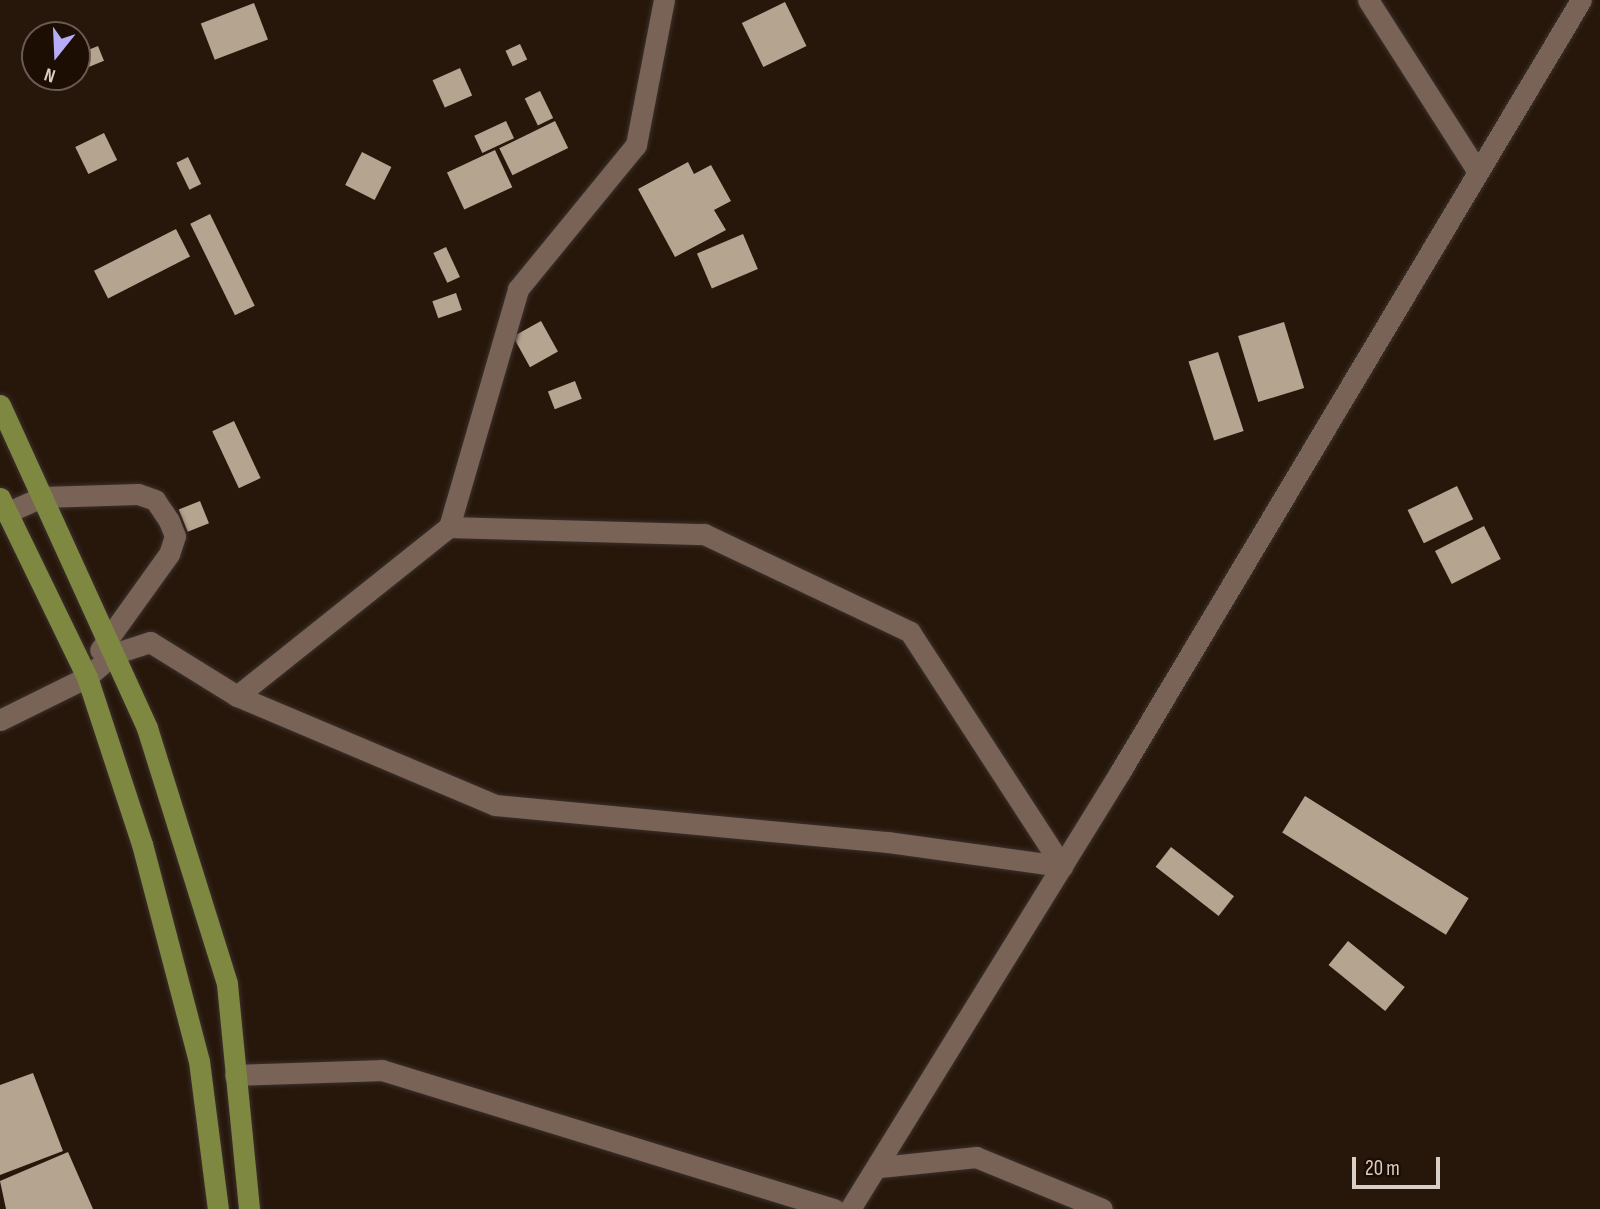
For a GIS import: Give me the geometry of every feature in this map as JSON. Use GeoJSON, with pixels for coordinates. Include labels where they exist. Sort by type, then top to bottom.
{"type":"FeatureCollection","features":[{"type":"Feature","properties":{"kind":"main road"},"geometry":{"type":"LineString","coordinates":[[0,405],[147,728],[226,984],[249,1209]]}},
{"type":"Feature","properties":{"kind":"main road"},"geometry":{"type":"LineString","coordinates":[[3,506],[87,677],[142,844],[200,1060],[218,1209]]}},
{"type":"Feature","properties":{"kind":"street"},"geometry":{"type":"LineString","coordinates":[[237,696],[449,527],[518,289],[636,145],[664,0]]}},
{"type":"Feature","properties":{"kind":"street"},"geometry":{"type":"LineString","coordinates":[[1368,0],[1478,172]]}},
{"type":"Feature","properties":{"kind":"street"},"geometry":{"type":"LineString","coordinates":[[850,1209],[880,1167],[1062,866],[1581,0]]}},
{"type":"Feature","properties":{"kind":"street"},"geometry":{"type":"LineString","coordinates":[[0,720],[87,677],[169,554],[175,536],[155,500],[138,494],[42,498],[3,506]]}},
{"type":"Feature","properties":{"kind":"street"},"geometry":{"type":"LineString","coordinates":[[449,527],[704,534],[910,632],[1062,866]]}},
{"type":"Feature","properties":{"kind":"street"},"geometry":{"type":"LineString","coordinates":[[109,646],[150,642],[237,696],[495,805],[888,842],[1062,866]]}},
{"type":"Feature","properties":{"kind":"street"},"geometry":{"type":"LineString","coordinates":[[235,1075],[382,1070],[834,1209]]}},
{"type":"Feature","properties":{"kind":"street"},"geometry":{"type":"LineString","coordinates":[[880,1167],[975,1157],[1102,1209]]}},
{"type":"Feature","properties":{"kind":"building"},"geometry":{"type":"Polygon","coordinates":[[[785,2],[806,46],[763,67],[742,23],[785,2]]]}},
{"type":"Feature","properties":{"kind":"building"},"geometry":{"type":"Polygon","coordinates":[[[254,3],[268,39],[215,60],[201,23],[254,3]]]}},
{"type":"Feature","properties":{"kind":"building"},"geometry":{"type":"Polygon","coordinates":[[[520,44],[527,59],[513,66],[505,51],[520,44]]]}},
{"type":"Feature","properties":{"kind":"building"},"geometry":{"type":"Polygon","coordinates":[[[98,46],[104,61],[91,66],[91,49],[98,46]]]}},
{"type":"Feature","properties":{"kind":"building"},"geometry":{"type":"Polygon","coordinates":[[[460,68],[472,95],[445,108],[433,80],[460,68]]]}},
{"type":"Feature","properties":{"kind":"building"},"geometry":{"type":"Polygon","coordinates":[[[540,91],[553,118],[538,125],[525,98],[540,91]]]}},
{"type":"Feature","properties":{"kind":"building"},"geometry":{"type":"Polygon","coordinates":[[[506,121],[514,138],[482,153],[474,136],[506,121]]]}},
{"type":"Feature","properties":{"kind":"building"},"geometry":{"type":"Polygon","coordinates":[[[555,121],[568,148],[512,175],[499,148],[555,121]]]}},
{"type":"Feature","properties":{"kind":"building"},"geometry":{"type":"Polygon","coordinates":[[[104,133],[117,160],[88,174],[75,147],[104,133]]]}},
{"type":"Feature","properties":{"kind":"building"},"geometry":{"type":"Polygon","coordinates":[[[495,150],[512,187],[464,210],[447,172],[495,150]]]}},
{"type":"Feature","properties":{"kind":"building"},"geometry":{"type":"Polygon","coordinates":[[[362,152],[391,167],[375,200],[345,185],[362,152]]]}},
{"type":"Feature","properties":{"kind":"building"},"geometry":{"type":"Polygon","coordinates":[[[188,157],[201,184],[189,190],[176,163],[188,157]]]}},
{"type":"Feature","properties":{"kind":"building"},"geometry":{"type":"Polygon","coordinates":[[[688,162],[694,174],[711,165],[731,201],[714,210],[726,230],[675,257],[638,189],[688,162]]]}},
{"type":"Feature","properties":{"kind":"building"},"geometry":{"type":"Polygon","coordinates":[[[210,214],[255,306],[235,315],[190,224],[210,214]]]}},
{"type":"Feature","properties":{"kind":"building"},"geometry":{"type":"Polygon","coordinates":[[[176,229],[190,257],[108,298],[94,271],[176,229]]]}},
{"type":"Feature","properties":{"kind":"building"},"geometry":{"type":"Polygon","coordinates":[[[743,234],[758,269],[712,289],[697,254],[743,234]]]}},
{"type":"Feature","properties":{"kind":"building"},"geometry":{"type":"Polygon","coordinates":[[[446,247],[460,277],[447,283],[433,253],[446,247]]]}},
{"type":"Feature","properties":{"kind":"building"},"geometry":{"type":"Polygon","coordinates":[[[456,293],[462,310],[438,318],[432,301],[456,293]]]}},
{"type":"Feature","properties":{"kind":"building"},"geometry":{"type":"Polygon","coordinates":[[[541,321],[558,352],[530,367],[513,337],[541,321]]]}},
{"type":"Feature","properties":{"kind":"building"},"geometry":{"type":"Polygon","coordinates":[[[1284,322],[1304,388],[1258,402],[1238,336],[1284,322]]]}},
{"type":"Feature","properties":{"kind":"building"},"geometry":{"type":"Polygon","coordinates":[[[1218,352],[1244,431],[1214,441],[1189,362],[1218,352]]]}},
{"type":"Feature","properties":{"kind":"building"},"geometry":{"type":"Polygon","coordinates":[[[575,381],[582,399],[555,409],[548,391],[575,381]]]}},
{"type":"Feature","properties":{"kind":"building"},"geometry":{"type":"Polygon","coordinates":[[[234,421],[261,478],[239,488],[212,431],[234,421]]]}},
{"type":"Feature","properties":{"kind":"building"},"geometry":{"type":"Polygon","coordinates":[[[1457,486],[1473,519],[1424,543],[1408,510],[1457,486]]]}},
{"type":"Feature","properties":{"kind":"building"},"geometry":{"type":"Polygon","coordinates":[[[200,501],[209,523],[188,532],[179,510],[200,501]]]}},
{"type":"Feature","properties":{"kind":"building"},"geometry":{"type":"Polygon","coordinates":[[[1484,526],[1501,559],[1452,584],[1435,551],[1484,526]]]}},
{"type":"Feature","properties":{"kind":"building"},"geometry":{"type":"Polygon","coordinates":[[[1305,796],[1469,898],[1446,935],[1282,832],[1305,796]]]}},
{"type":"Feature","properties":{"kind":"building"},"geometry":{"type":"Polygon","coordinates":[[[1171,847],[1234,896],[1219,916],[1156,867],[1171,847]]]}},
{"type":"Feature","properties":{"kind":"building"},"geometry":{"type":"Polygon","coordinates":[[[1348,941],[1405,987],[1385,1011],[1328,965],[1348,941]]]}},
{"type":"Feature","properties":{"kind":"building"},"geometry":{"type":"Polygon","coordinates":[[[33,1073],[63,1151],[0,1175],[0,1085],[33,1073]]]}},
{"type":"Feature","properties":{"kind":"building"},"geometry":{"type":"Polygon","coordinates":[[[68,1152],[93,1209],[6,1209],[0,1181],[68,1152]]]}}]}
